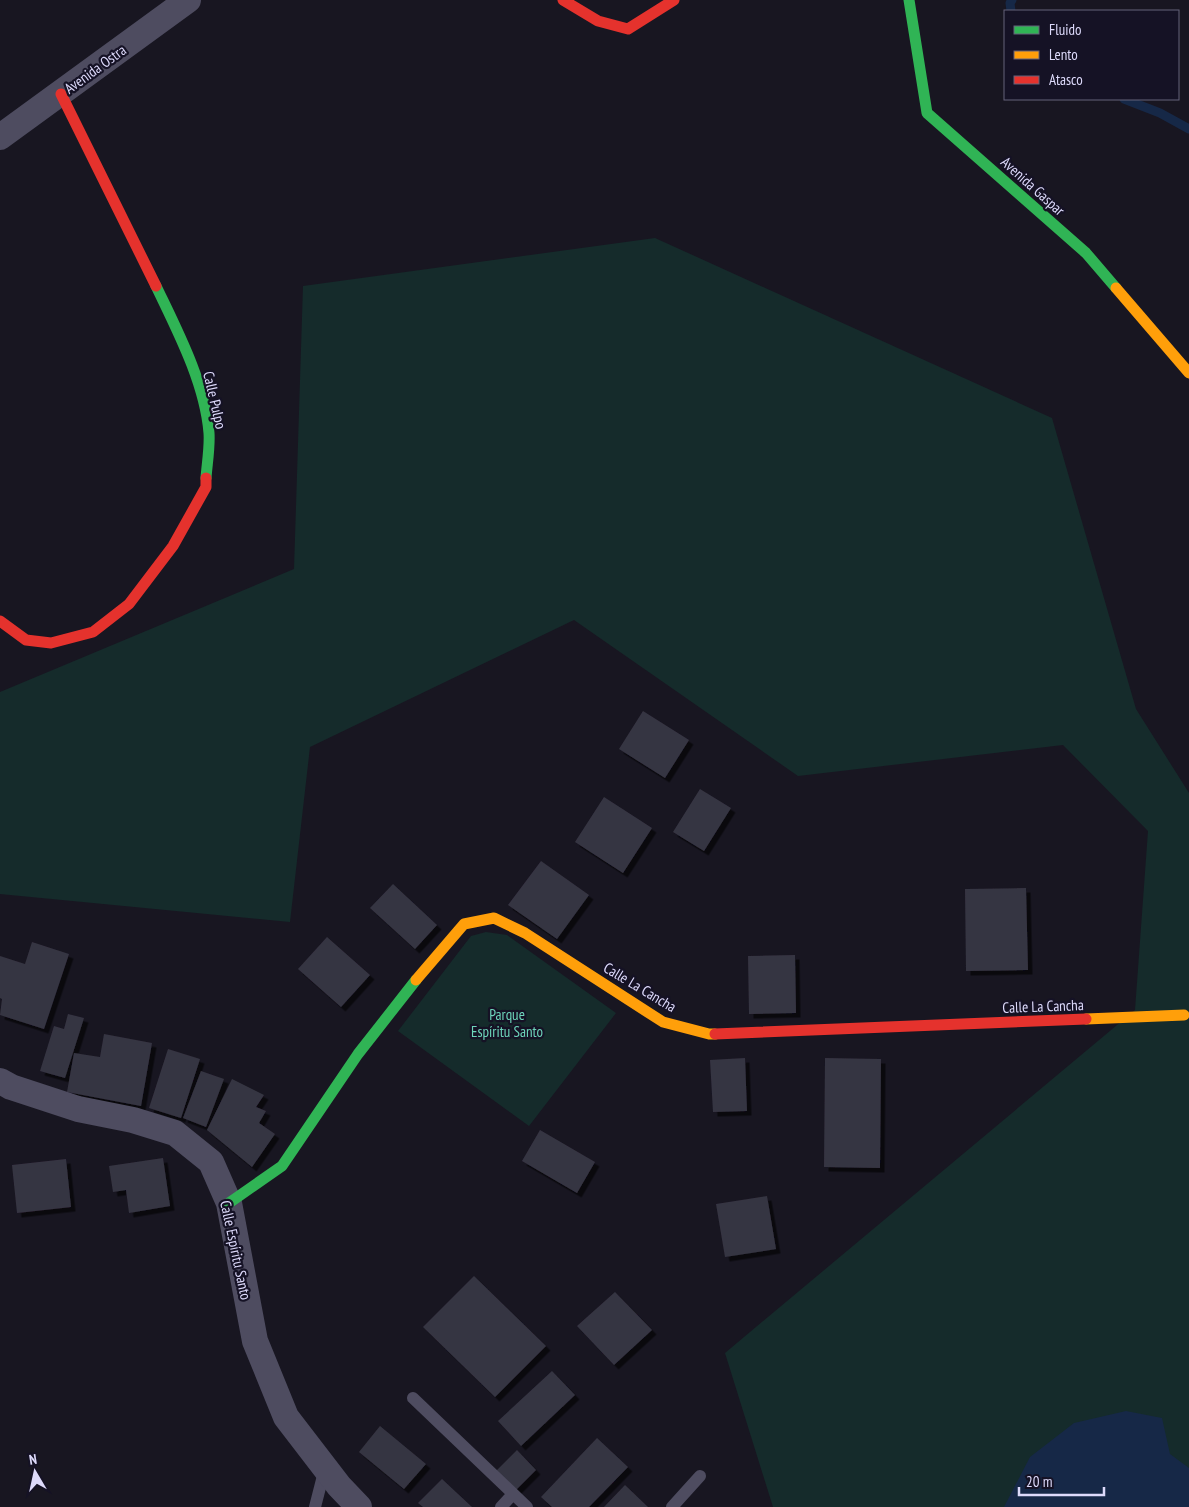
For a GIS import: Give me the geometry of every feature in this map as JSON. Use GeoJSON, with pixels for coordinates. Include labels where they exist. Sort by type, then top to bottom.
{"type":"FeatureCollection","features":[{"type":"Feature","properties":{"kind":"street","name":"Avenida Ostra"},"geometry":{"type":"LineString","coordinates":[[0,137],[188,0]]}},
{"type":"Feature","properties":{"kind":"street"},"geometry":{"type":"LineString","coordinates":[[564,0],[598,21],[628,29],[674,0]]}},
{"type":"Feature","properties":{"kind":"street","name":"Avenida Gaspar"},"geometry":{"type":"LineString","coordinates":[[909,0],[927,113],[1086,253],[1189,373]]}},
{"type":"Feature","properties":{"kind":"street","name":"Calle Pulpo"},"geometry":{"type":"LineString","coordinates":[[0,621],[26,640],[52,643],[93,632],[128,604],[173,546],[206,487],[209,433],[199,385],[174,323],[61,94]]}},
{"type":"Feature","properties":{"kind":"street","name":"Calle La Cancha"},"geometry":{"type":"LineString","coordinates":[[229,1203],[282,1166],[364,1047],[418,977],[464,924],[472,922],[494,918],[525,933],[662,1022],[709,1034],[1184,1015]]}},
{"type":"Feature","properties":{"kind":"street","name":"Calle Espíritu Santo"},"geometry":{"type":"LineString","coordinates":[[0,1081],[10,1087],[78,1109],[133,1120],[175,1133],[211,1162],[229,1203],[255,1341],[286,1417],[339,1486],[359,1507]]}},
{"type":"Feature","properties":{"kind":"lane"},"geometry":{"type":"LineString","coordinates":[[413,1398],[527,1507]]}},
{"type":"Feature","properties":{"kind":"lane"},"geometry":{"type":"LineString","coordinates":[[316,1507],[325,1468]]}},
{"type":"Feature","properties":{"kind":"lane"},"geometry":{"type":"LineString","coordinates":[[672,1507],[700,1476]]}},
{"type":"Feature","properties":{"kind":"lane"},"geometry":{"type":"LineString","coordinates":[[501,1507],[513,1494]]}},
{"type":"Feature","properties":{"kind":"green space"},"geometry":{"type":"Polygon","coordinates":[[[655,238],[1052,418],[1136,709],[1189,793],[1189,1507],[773,1507],[725,1353],[1135,1010],[1148,831],[1063,745],[798,776],[574,620],[310,747],[290,922],[0,894],[0,692],[294,569],[303,286],[655,238]]]}},
{"type":"Feature","properties":{"kind":"green space","name":"Parque Espíritu Santo"},"geometry":{"type":"Polygon","coordinates":[[[486,932],[507,935],[616,1013],[529,1126],[398,1031],[471,936],[486,932]]]}},
{"type":"Feature","properties":{"kind":"water"},"geometry":{"type":"Polygon","coordinates":[[[1126,1411],[1162,1418],[1170,1454],[1189,1468],[1189,1507],[1004,1507],[1030,1457],[1074,1423],[1126,1411]]]}},
{"type":"Feature","properties":{"kind":"building"},"geometry":{"type":"Polygon","coordinates":[[[643,711],[689,740],[665,778],[619,749],[643,711]]]}},
{"type":"Feature","properties":{"kind":"building"},"geometry":{"type":"Polygon","coordinates":[[[700,789],[731,808],[704,851],[673,832],[700,789]]]}},
{"type":"Feature","properties":{"kind":"building"},"geometry":{"type":"Polygon","coordinates":[[[604,797],[652,828],[623,873],[575,842],[604,797]]]}},
{"type":"Feature","properties":{"kind":"building"},"geometry":{"type":"Polygon","coordinates":[[[541,861],[589,895],[557,939],[508,905],[541,861]]]}},
{"type":"Feature","properties":{"kind":"building"},"geometry":{"type":"Polygon","coordinates":[[[393,884],[437,925],[415,949],[370,908],[393,884]]]}},
{"type":"Feature","properties":{"kind":"building"},"geometry":{"type":"Polygon","coordinates":[[[1026,888],[1028,970],[966,971],[965,889],[1026,888]]]}},
{"type":"Feature","properties":{"kind":"building"},"geometry":{"type":"Polygon","coordinates":[[[327,937],[370,975],[341,1007],[298,969],[327,937]]]}},
{"type":"Feature","properties":{"kind":"building"},"geometry":{"type":"Polygon","coordinates":[[[32,942],[69,954],[44,1029],[0,1015],[2,999],[0,998],[0,956],[25,964],[32,942]]]}},
{"type":"Feature","properties":{"kind":"building"},"geometry":{"type":"Polygon","coordinates":[[[795,955],[796,1013],[749,1014],[748,956],[795,955]]]}},
{"type":"Feature","properties":{"kind":"building"},"geometry":{"type":"Polygon","coordinates":[[[68,1014],[84,1018],[65,1078],[40,1071],[54,1026],[64,1029],[68,1014]]]}},
{"type":"Feature","properties":{"kind":"building"},"geometry":{"type":"Polygon","coordinates":[[[104,1034],[152,1043],[141,1106],[67,1092],[74,1053],[100,1057],[104,1034]]]}},
{"type":"Feature","properties":{"kind":"building"},"geometry":{"type":"Polygon","coordinates":[[[168,1049],[200,1059],[181,1118],[149,1108],[168,1049]]]}},
{"type":"Feature","properties":{"kind":"building"},"geometry":{"type":"Polygon","coordinates":[[[745,1058],[747,1111],[713,1112],[710,1060],[745,1058]]]}},
{"type":"Feature","properties":{"kind":"building"},"geometry":{"type":"Polygon","coordinates":[[[825,1058],[881,1059],[880,1168],[824,1167],[825,1058]]]}},
{"type":"Feature","properties":{"kind":"building"},"geometry":{"type":"Polygon","coordinates":[[[201,1071],[224,1079],[206,1127],[183,1118],[201,1071]]]}},
{"type":"Feature","properties":{"kind":"building"},"geometry":{"type":"Polygon","coordinates":[[[232,1079],[264,1095],[256,1107],[266,1111],[259,1123],[275,1134],[252,1167],[207,1130],[232,1079]]]}},
{"type":"Feature","properties":{"kind":"building"},"geometry":{"type":"Polygon","coordinates":[[[540,1130],[595,1162],[577,1193],[522,1161],[540,1130]]]}},
{"type":"Feature","properties":{"kind":"building"},"geometry":{"type":"Polygon","coordinates":[[[163,1158],[170,1206],[129,1213],[126,1190],[113,1192],[109,1166],[163,1158]]]}},
{"type":"Feature","properties":{"kind":"building"},"geometry":{"type":"Polygon","coordinates":[[[66,1159],[71,1207],[17,1213],[12,1165],[66,1159]]]}},
{"type":"Feature","properties":{"kind":"building"},"geometry":{"type":"Polygon","coordinates":[[[767,1196],[776,1249],[725,1257],[716,1204],[767,1196]]]}},
{"type":"Feature","properties":{"kind":"building"},"geometry":{"type":"Polygon","coordinates":[[[474,1276],[546,1346],[495,1397],[423,1327],[474,1276]]]}},
{"type":"Feature","properties":{"kind":"building"},"geometry":{"type":"Polygon","coordinates":[[[615,1292],[652,1330],[614,1365],[577,1326],[615,1292]]]}},
{"type":"Feature","properties":{"kind":"building"},"geometry":{"type":"Polygon","coordinates":[[[552,1371],[575,1395],[521,1446],[498,1421],[552,1371]]]}},
{"type":"Feature","properties":{"kind":"building"},"geometry":{"type":"Polygon","coordinates":[[[380,1426],[426,1464],[404,1489],[359,1452],[380,1426]]]}},
{"type":"Feature","properties":{"kind":"building"},"geometry":{"type":"Polygon","coordinates":[[[597,1438],[628,1467],[589,1507],[552,1507],[541,1497],[597,1438]]]}},
{"type":"Feature","properties":{"kind":"building"},"geometry":{"type":"Polygon","coordinates":[[[517,1450],[536,1470],[515,1491],[496,1471],[517,1450]]]}},
{"type":"Feature","properties":{"kind":"building"},"geometry":{"type":"Polygon","coordinates":[[[442,1479],[472,1507],[423,1507],[418,1503],[442,1479]]]}},
{"type":"Feature","properties":{"kind":"building"},"geometry":{"type":"Polygon","coordinates":[[[625,1485],[648,1507],[604,1507],[625,1485]]]}},
{"type":"Feature","properties":{"kind":"waterway"},"geometry":{"type":"LineString","coordinates":[[1011,10],[1010,3],[1012,0]]}},
{"type":"Feature","properties":{"kind":"waterway"},"geometry":{"type":"LineString","coordinates":[[1127,100],[1160,113],[1189,129]]}},
{"type":"Feature","properties":{"kind":"traffic: fast"},"geometry":{"type":"LineString","coordinates":[[909,0],[927,113],[1086,253],[1116,288]]}},
{"type":"Feature","properties":{"kind":"traffic: fast"},"geometry":{"type":"LineString","coordinates":[[156,286],[189,357],[202,395],[209,433],[206,478]]}},
{"type":"Feature","properties":{"kind":"traffic: fast"},"geometry":{"type":"LineString","coordinates":[[229,1203],[282,1166],[358,1054],[416,980]]}},
{"type":"Feature","properties":{"kind":"traffic: slow"},"geometry":{"type":"LineString","coordinates":[[1116,288],[1189,373]]}},
{"type":"Feature","properties":{"kind":"traffic: slow"},"geometry":{"type":"LineString","coordinates":[[416,980],[464,924],[494,918],[525,933],[663,1022],[715,1034]]}},
{"type":"Feature","properties":{"kind":"traffic: slow"},"geometry":{"type":"LineString","coordinates":[[1086,1019],[1184,1015]]}},
{"type":"Feature","properties":{"kind":"traffic: jam"},"geometry":{"type":"LineString","coordinates":[[563,0],[598,21],[628,29],[674,0]]}},
{"type":"Feature","properties":{"kind":"traffic: jam"},"geometry":{"type":"LineString","coordinates":[[61,94],[156,286]]}},
{"type":"Feature","properties":{"kind":"traffic: jam"},"geometry":{"type":"LineString","coordinates":[[0,621],[26,640],[51,643],[93,632],[129,604],[173,546],[206,487],[206,478]]}},
{"type":"Feature","properties":{"kind":"traffic: jam"},"geometry":{"type":"LineString","coordinates":[[715,1034],[1086,1019]]}}]}
